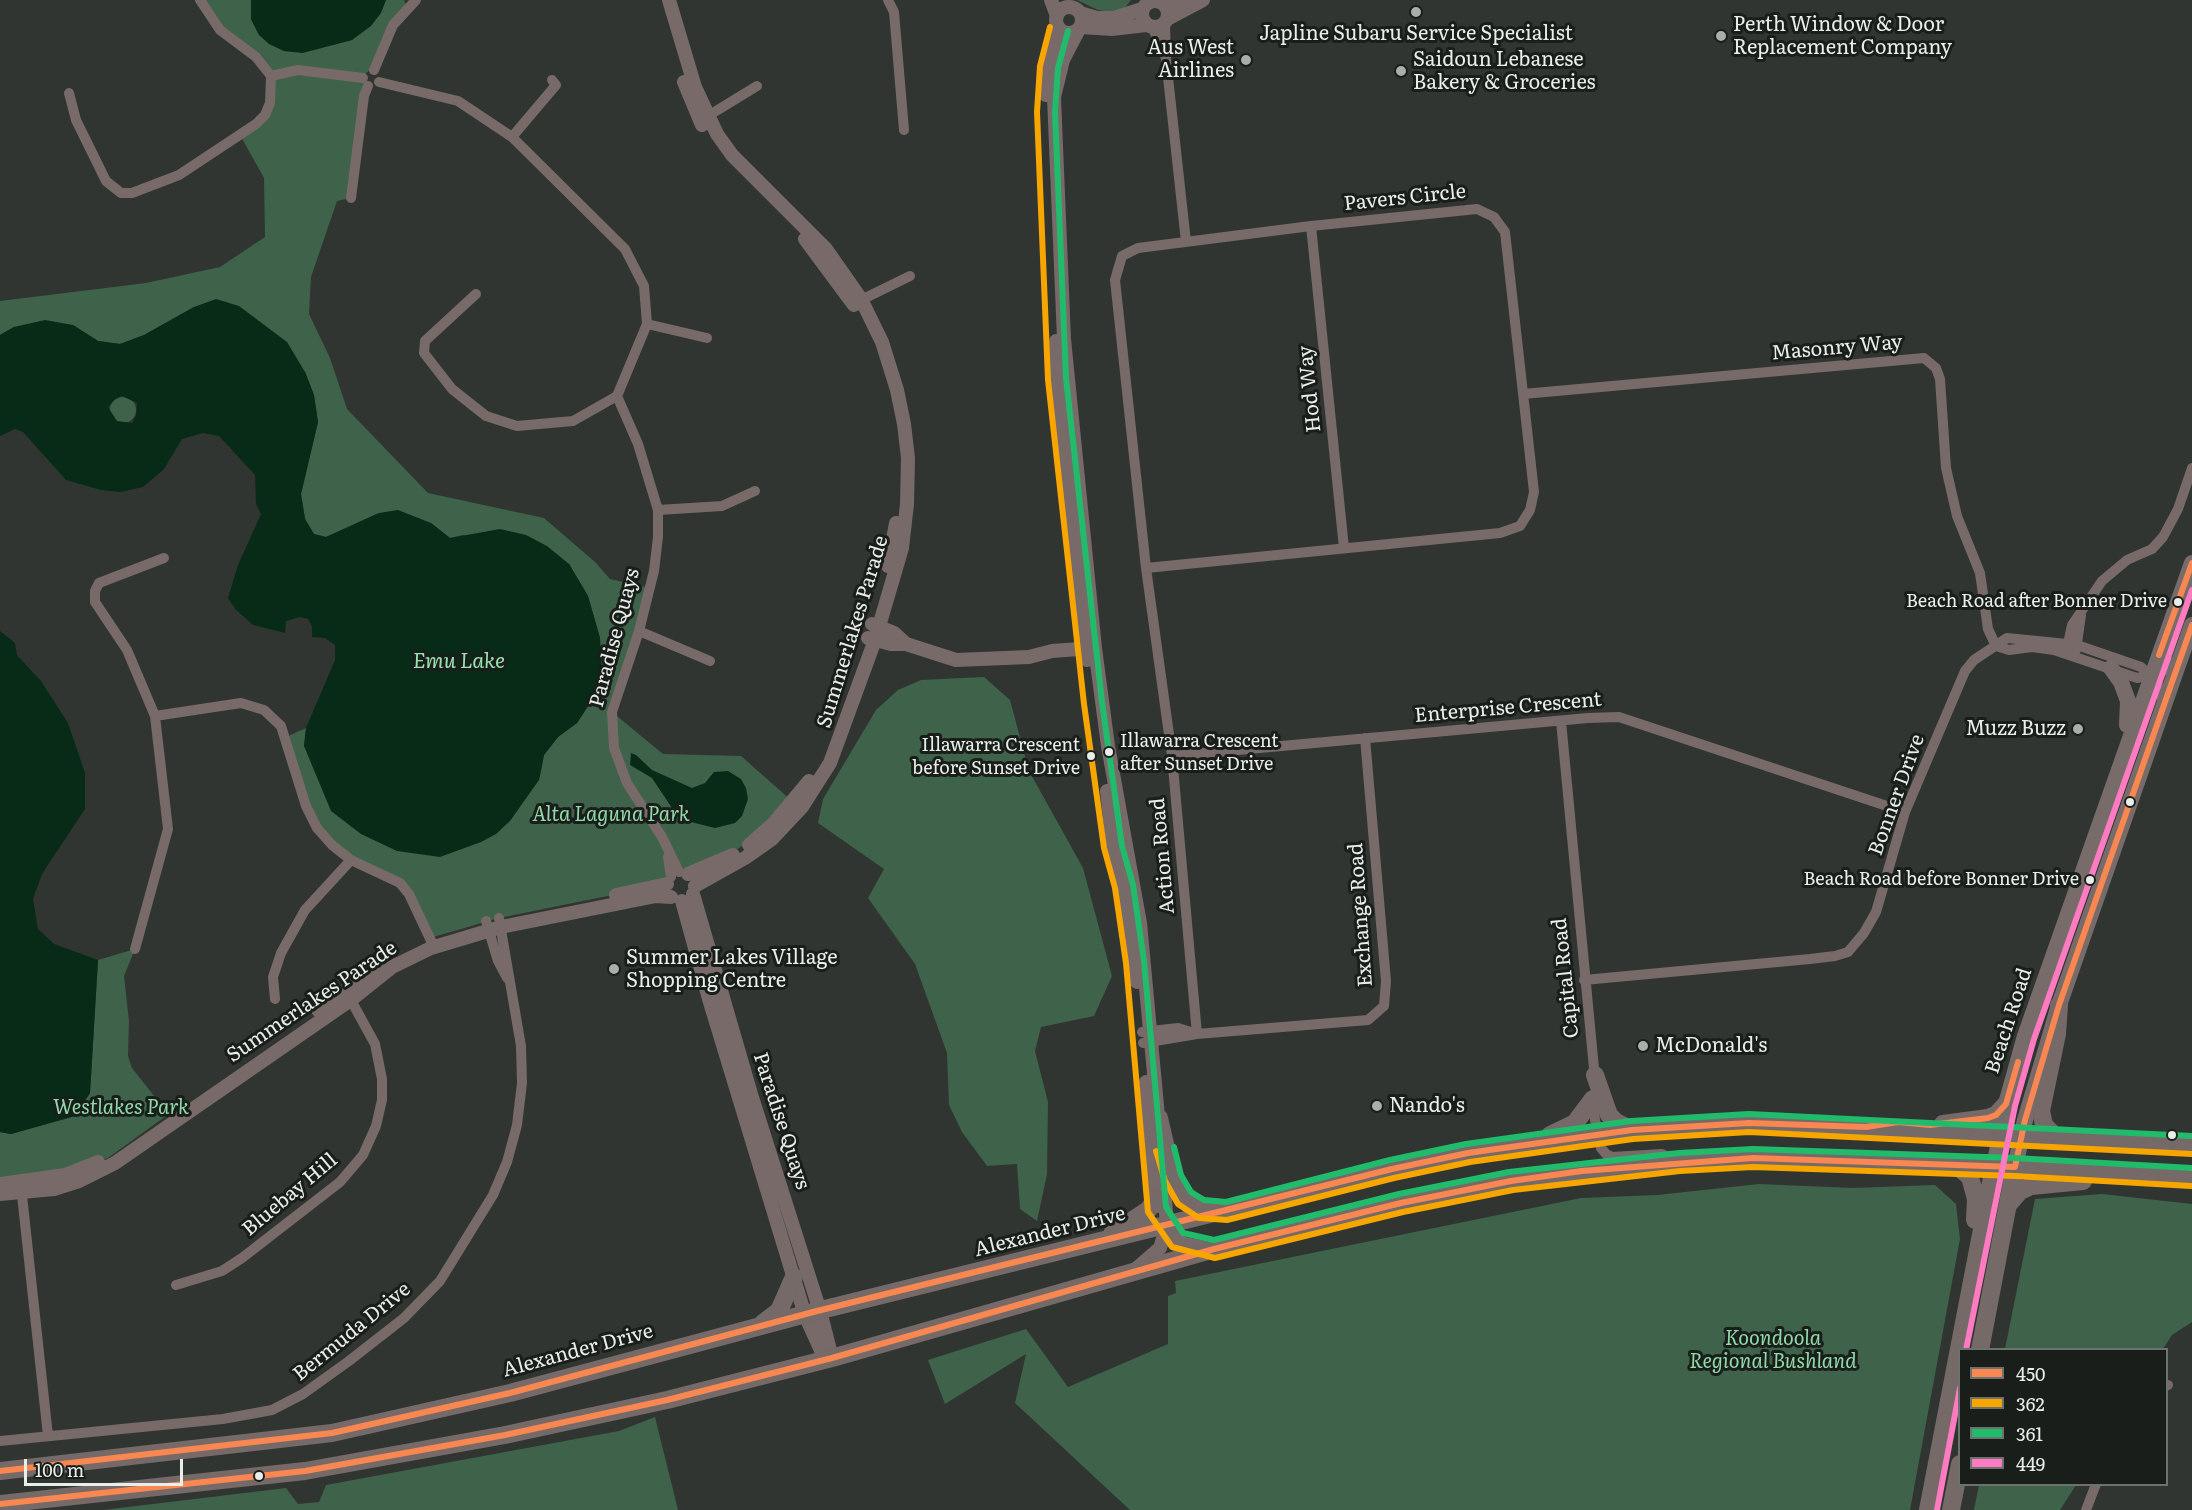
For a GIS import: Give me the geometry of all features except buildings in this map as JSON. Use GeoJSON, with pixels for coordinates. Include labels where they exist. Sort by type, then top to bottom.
{"type":"FeatureCollection","features":[{"type":"Feature","properties":{"kind":"main road","name":"Beach Road"},"geometry":{"type":"LineString","coordinates":[[1928,1510],[1966,1302],[2006,1104],[2025,1036],[2192,563]]}},
{"type":"Feature","properties":{"kind":"main road"},"geometry":{"type":"LineString","coordinates":[[1980,1348],[2022,1136],[2059,1005],[2192,625]]}},
{"type":"Feature","properties":{"kind":"main road"},"geometry":{"type":"LineString","coordinates":[[2111,669],[2121,682],[2129,706],[2119,768]]}},
{"type":"Feature","properties":{"kind":"main road"},"geometry":{"type":"LineString","coordinates":[[2062,933],[2071,927],[2083,896],[2094,885],[2101,884]]}},
{"type":"Feature","properties":{"kind":"main road"},"geometry":{"type":"LineString","coordinates":[[2058,1139],[2044,1125],[2041,1111],[2042,1095],[2057,1034],[2059,1005]]}},
{"type":"Feature","properties":{"kind":"main road"},"geometry":{"type":"LineString","coordinates":[[1595,1075],[1610,1115],[1616,1122],[1632,1130]]}},
{"type":"Feature","properties":{"kind":"main road"},"geometry":{"type":"LineString","coordinates":[[1528,1143],[1568,1128],[1583,1115],[1593,1099]]}},
{"type":"Feature","properties":{"kind":"main road"},"geometry":{"type":"LineString","coordinates":[[1866,1127],[1898,1122],[1930,1125],[1965,1122],[1996,1115],[2006,1104]]}},
{"type":"Feature","properties":{"kind":"main road"},"geometry":{"type":"LineString","coordinates":[[1159,1118],[1173,1178],[1182,1196],[1201,1209],[1227,1211]]}},
{"type":"Feature","properties":{"kind":"main road","name":"Alexander Drive"},"geometry":{"type":"LineString","coordinates":[[0,1471],[332,1433],[510,1393],[813,1313],[1392,1169],[1528,1143],[1632,1130],[1749,1123],[1866,1127],[2192,1145]]}},
{"type":"Feature","properties":{"kind":"main road"},"geometry":{"type":"LineString","coordinates":[[0,1504],[305,1471],[505,1435],[667,1400],[828,1359],[1214,1249],[1401,1203],[1511,1181],[1581,1171],[1753,1158],[2015,1167],[2192,1177]]}},
{"type":"Feature","properties":{"kind":"main road"},"geometry":{"type":"LineString","coordinates":[[1957,1166],[1970,1178],[1976,1199],[1975,1225],[1964,1278],[1966,1302]]}},
{"type":"Feature","properties":{"kind":"main road"},"geometry":{"type":"LineString","coordinates":[[2008,1205],[2020,1191],[2031,1186],[2163,1176]]}},
{"type":"Feature","properties":{"kind":"main road"},"geometry":{"type":"LineString","coordinates":[[1086,1246],[1126,1226],[1148,1210],[1156,1199]]}},
{"type":"Feature","properties":{"kind":"main road"},"geometry":{"type":"LineString","coordinates":[[756,1328],[779,1311],[794,1277]]}},
{"type":"Feature","properties":{"kind":"main road"},"geometry":{"type":"LineString","coordinates":[[1951,1510],[1958,1470]]}},
{"type":"Feature","properties":{"kind":"street"},"geometry":{"type":"LineString","coordinates":[[69,93],[76,120],[106,181],[121,193],[132,193],[179,175],[256,124],[265,115],[270,103],[270,76],[256,57],[220,30],[200,0]]}},
{"type":"Feature","properties":{"kind":"street"},"geometry":{"type":"LineString","coordinates":[[374,70],[393,25],[416,0]]}},
{"type":"Feature","properties":{"kind":"street","name":"Summerlakes Parade"},"geometry":{"type":"LineString","coordinates":[[0,1194],[64,1175],[108,1158],[349,995],[390,959],[493,924],[681,886],[741,851],[774,824],[816,769],[834,735],[902,548],[907,504],[908,458],[904,424],[897,390],[882,342],[826,249],[732,155],[688,94],[660,0]]}},
{"type":"Feature","properties":{"kind":"street","name":"Summerlakes Parade"},"geometry":{"type":"LineString","coordinates":[[669,0],[704,118]]}},
{"type":"Feature","properties":{"kind":"street"},"geometry":{"type":"LineString","coordinates":[[888,0],[894,12],[904,130]]}},
{"type":"Feature","properties":{"kind":"street"},"geometry":{"type":"LineString","coordinates":[[1051,0],[1058,23],[1070,34],[1075,16]]}},
{"type":"Feature","properties":{"kind":"street"},"geometry":{"type":"LineString","coordinates":[[1075,16],[1114,18],[1152,1],[1190,0]]}},
{"type":"Feature","properties":{"kind":"street"},"geometry":{"type":"LineString","coordinates":[[1131,1273],[1160,1248],[1167,1226],[1159,1118],[1124,886],[1113,847],[1057,367],[1046,112],[1049,67],[1058,23],[1065,8],[1075,16],[1113,29],[1147,25],[1157,28],[1203,0]]}},
{"type":"Feature","properties":{"kind":"street"},"geometry":{"type":"LineString","coordinates":[[1160,2],[1168,11],[1166,59],[1186,242]]}},
{"type":"Feature","properties":{"kind":"street"},"geometry":{"type":"LineString","coordinates":[[1142,6],[1141,17],[1153,29],[1166,59]]}},
{"type":"Feature","properties":{"kind":"street"},"geometry":{"type":"LineString","coordinates":[[1075,16],[1058,75],[1054,111],[1064,339],[1091,653]]}},
{"type":"Feature","properties":{"kind":"street"},"geometry":{"type":"LineString","coordinates":[[270,76],[298,70],[376,85],[379,81]]}},
{"type":"Feature","properties":{"kind":"street"},"geometry":{"type":"LineString","coordinates":[[351,198],[366,71],[378,72],[379,81]]}},
{"type":"Feature","properties":{"kind":"street"},"geometry":{"type":"LineString","coordinates":[[512,137],[556,85],[552,80]]}},
{"type":"Feature","properties":{"kind":"street"},"geometry":{"type":"LineString","coordinates":[[379,81],[458,101],[512,137],[625,249],[644,286],[647,324],[617,396],[573,421],[517,426],[486,416],[452,390],[424,352],[425,341],[476,294]]}},
{"type":"Feature","properties":{"kind":"street"},"geometry":{"type":"LineString","coordinates":[[704,118],[757,86]]}},
{"type":"Feature","properties":{"kind":"street","name":"Pavers Circle"},"geometry":{"type":"LineString","coordinates":[[1477,209],[1494,217],[1505,232],[1534,492],[1530,510],[1520,526],[1500,533],[1146,568],[1115,280],[1122,256],[1138,248],[1311,226],[1477,209]]}},
{"type":"Feature","properties":{"kind":"street","name":"Hod Way"},"geometry":{"type":"LineString","coordinates":[[1311,226],[1344,548]]}},
{"type":"Feature","properties":{"kind":"street"},"geometry":{"type":"LineString","coordinates":[[857,301],[910,276]]}},
{"type":"Feature","properties":{"kind":"street"},"geometry":{"type":"LineString","coordinates":[[647,324],[707,338]]}},
{"type":"Feature","properties":{"kind":"street","name":"Masonry Way"},"geometry":{"type":"LineString","coordinates":[[1523,394],[1924,358],[1936,368],[1940,379],[1946,468],[1957,516],[1980,573],[1988,629],[1996,646]]}},
{"type":"Feature","properties":{"kind":"street","name":"Paradise Quays"},"geometry":{"type":"LineString","coordinates":[[617,396],[638,444],[658,510],[658,537],[654,571],[639,631],[612,712],[614,748],[627,783],[667,848],[681,886],[716,998],[794,1277],[813,1313]]}},
{"type":"Feature","properties":{"kind":"street"},"geometry":{"type":"LineString","coordinates":[[2072,649],[2081,615],[2102,580],[2127,560],[2152,549],[2163,537],[2178,509],[2192,468]]}},
{"type":"Feature","properties":{"kind":"street"},"geometry":{"type":"LineString","coordinates":[[658,510],[722,506],[754,491]]}},
{"type":"Feature","properties":{"kind":"street"},"geometry":{"type":"LineString","coordinates":[[135,949],[168,829],[154,716],[127,650],[95,602],[95,591],[99,583],[164,558]]}},
{"type":"Feature","properties":{"kind":"street","name":"Action Road"},"geometry":{"type":"LineString","coordinates":[[1146,568],[1172,756],[1197,1034]]}},
{"type":"Feature","properties":{"kind":"street"},"geometry":{"type":"LineString","coordinates":[[639,631],[710,661]]}},
{"type":"Feature","properties":{"kind":"street"},"geometry":{"type":"LineString","coordinates":[[873,632],[894,633],[906,644],[956,660],[1029,657],[1052,651],[1091,653]]}},
{"type":"Feature","properties":{"kind":"street","name":"Bonner Drive"},"geometry":{"type":"LineString","coordinates":[[1584,980],[1810,959],[1848,952],[1864,933],[1875,912],[1905,812],[1965,671],[1974,660],[2007,638],[2072,649],[2141,667],[2151,676]]}},
{"type":"Feature","properties":{"kind":"street","name":"Bonner Drive"},"geometry":{"type":"LineString","coordinates":[[2072,649],[2111,669],[2137,678],[2151,676]]}},
{"type":"Feature","properties":{"kind":"street"},"geometry":{"type":"LineString","coordinates":[[2164,703],[2159,687],[2151,676],[2167,669],[2179,658]]}},
{"type":"Feature","properties":{"kind":"street"},"geometry":{"type":"LineString","coordinates":[[154,716],[241,703],[264,710],[282,726],[306,806],[317,828],[332,845],[351,860],[400,883],[409,894],[432,943]]}},
{"type":"Feature","properties":{"kind":"street","name":"Enterprise Crescent"},"geometry":{"type":"LineString","coordinates":[[1172,756],[1619,717],[1905,812]]}},
{"type":"Feature","properties":{"kind":"street","name":"Capital Road"},"geometry":{"type":"LineString","coordinates":[[1561,721],[1584,980],[1595,1075],[1593,1099],[1601,1148],[1612,1157],[1662,1154],[1679,1162]]}},
{"type":"Feature","properties":{"kind":"street","name":"Exchange Road"},"geometry":{"type":"LineString","coordinates":[[1147,1037],[1178,1028],[1197,1034],[1368,1020],[1384,1005],[1386,981],[1365,738]]}},
{"type":"Feature","properties":{"kind":"street"},"geometry":{"type":"LineString","coordinates":[[275,999],[273,977],[281,953],[305,910],[351,860]]}},
{"type":"Feature","properties":{"kind":"street","name":"Bermuda Drive"},"geometry":{"type":"LineString","coordinates":[[0,1441],[223,1419],[272,1410],[303,1394],[404,1318],[440,1281],[469,1237],[507,1162],[517,1125],[522,1083],[518,1020],[493,924]]}},
{"type":"Feature","properties":{"kind":"street","name":"Bluebay Hill"},"geometry":{"type":"LineString","coordinates":[[176,1285],[222,1271],[242,1258],[340,1182],[363,1155],[376,1126],[382,1100],[382,1079],[375,1044],[349,995]]}},
{"type":"Feature","properties":{"kind":"street","name":"Paradise Quays"},"geometry":{"type":"LineString","coordinates":[[716,998],[751,1094],[828,1359]]}},
{"type":"Feature","properties":{"kind":"street"},"geometry":{"type":"LineString","coordinates":[[1147,1037],[1157,1210],[1181,1243],[1214,1249]]}},
{"type":"Feature","properties":{"kind":"street","name":"Summerlakes Parade"},"geometry":{"type":"LineString","coordinates":[[0,1184],[21,1188]]}},
{"type":"Feature","properties":{"kind":"street"},"geometry":{"type":"LineString","coordinates":[[21,1188],[48,1436]]}},
{"type":"Feature","properties":{"kind":"street"},"geometry":{"type":"LineString","coordinates":[[2086,1510],[2096,1486]]}},
{"type":"Feature","properties":{"kind":"green space","name":"Alta Laguna Park"},"geometry":{"type":"Polygon","coordinates":[[[200,0],[251,0],[251,19],[259,35],[302,53],[352,40],[386,0],[404,0],[407,7],[370,70],[364,75],[366,85],[351,198],[337,201],[311,277],[309,314],[330,358],[347,409],[428,493],[544,518],[595,562],[610,579],[650,588],[612,712],[663,754],[741,756],[792,801],[760,833],[722,860],[674,873],[667,884],[499,918],[430,938],[409,894],[351,860],[317,828],[286,737],[306,728],[304,747],[539,780],[544,755],[558,737],[577,723],[594,697],[600,638],[588,596],[569,564],[463,535],[450,538],[431,523],[379,513],[326,537],[314,534],[305,519],[301,494],[318,422],[314,395],[305,372],[194,307],[144,335],[120,344],[98,341],[73,325],[14,327],[0,335],[0,301],[146,283],[220,267],[265,237],[264,178],[240,135],[265,115],[271,76],[232,41],[200,0]]]}},
{"type":"Feature","properties":{"kind":"green space"},"geometry":{"type":"Polygon","coordinates":[[[1077,0],[1131,0],[1124,9],[1111,12],[1098,10],[1077,0]]]}},
{"type":"Feature","properties":{"kind":"green space"},"geometry":{"type":"Polygon","coordinates":[[[123,397],[133,400],[136,410],[133,420],[123,423],[113,420],[110,410],[113,400],[123,397]]]}},
{"type":"Feature","properties":{"kind":"green space"},"geometry":{"type":"Polygon","coordinates":[[[984,677],[1010,700],[1029,771],[1083,868],[1112,976],[1094,1016],[1041,1027],[1035,1051],[1048,1102],[1047,1174],[1037,1221],[1020,1209],[1017,1164],[987,1166],[962,1132],[949,1105],[947,1053],[915,964],[868,898],[884,869],[818,823],[823,799],[876,710],[898,690],[921,680],[984,677]]]}},
{"type":"Feature","properties":{"kind":"green space","name":"Westlakes Park"},"geometry":{"type":"Polygon","coordinates":[[[135,949],[124,976],[129,1021],[128,1056],[132,1068],[159,1102],[166,1116],[108,1158],[42,1180],[0,1181],[0,1132],[11,1134],[75,1116],[90,1093],[98,960],[135,949]]]}},
{"type":"Feature","properties":{"kind":"green space","name":"Koondoola Regional Bushland"},"geometry":{"type":"Polygon","coordinates":[[[1759,1184],[1853,1188],[1935,1185],[1956,1204],[1960,1239],[1910,1510],[1130,1510],[1015,1403],[1026,1354],[945,1404],[928,1360],[1026,1329],[1068,1387],[1168,1344],[1168,1296],[1176,1293],[1175,1281],[1581,1198],[1657,1195],[1759,1184]]]}},
{"type":"Feature","properties":{"kind":"green space"},"geometry":{"type":"Polygon","coordinates":[[[2102,1194],[2192,1204],[2192,1322],[2172,1335],[2164,1348],[2005,1348],[2035,1199],[2102,1194]]]}},
{"type":"Feature","properties":{"kind":"green space"},"geometry":{"type":"Polygon","coordinates":[[[655,1417],[678,1510],[103,1510],[286,1488],[298,1504],[319,1502],[326,1485],[619,1431],[655,1417]]]}},
{"type":"Feature","properties":{"kind":"green space"},"geometry":{"type":"Polygon","coordinates":[[[1979,1486],[2075,1486],[2060,1510],[1974,1510],[1979,1486]]]}},
{"type":"Feature","properties":{"kind":"water"},"geometry":{"type":"Polygon","coordinates":[[[251,0],[386,0],[381,13],[371,26],[352,40],[302,53],[284,51],[269,44],[259,35],[251,19],[251,0]]]}},
{"type":"Feature","properties":{"kind":"water","name":"Emu Lake"},"geometry":{"type":"Polygon","coordinates":[[[216,299],[239,306],[287,342],[305,372],[314,395],[318,422],[301,494],[305,519],[314,534],[326,537],[379,513],[398,510],[431,523],[450,538],[500,529],[526,535],[547,546],[569,564],[588,596],[600,638],[602,670],[594,697],[577,723],[558,737],[544,755],[539,780],[510,821],[496,834],[440,857],[397,851],[361,834],[331,811],[304,746],[306,728],[335,660],[335,645],[325,638],[312,637],[312,626],[308,619],[300,617],[286,621],[285,633],[253,625],[236,610],[228,598],[238,565],[261,514],[256,504],[255,475],[219,436],[203,433],[182,439],[164,469],[143,487],[120,492],[101,490],[66,480],[23,432],[15,429],[0,436],[0,335],[14,327],[45,320],[73,325],[98,341],[120,344],[144,335],[194,307],[216,299]],[[122,396],[115,399],[108,407],[117,421],[132,423],[136,416],[137,403],[122,396]]]}},
{"type":"Feature","properties":{"kind":"water"},"geometry":{"type":"Polygon","coordinates":[[[0,631],[15,643],[17,655],[41,681],[68,723],[85,773],[85,809],[42,874],[33,899],[38,929],[54,944],[98,960],[90,1093],[75,1116],[11,1134],[0,1132],[0,631]]]}},
{"type":"Feature","properties":{"kind":"water"},"geometry":{"type":"Polygon","coordinates":[[[631,753],[652,770],[692,788],[705,783],[714,772],[728,771],[741,779],[746,788],[748,799],[742,816],[735,823],[715,828],[687,821],[674,811],[652,778],[630,765],[631,753]]]}},
{"type":"Feature","properties":{"kind":"transit line","name":"362"},"geometry":{"type":"LineString","coordinates":[[1050,27],[1040,66],[1037,112],[1048,380],[1084,704],[1104,848],[1115,888],[1126,963],[1148,1212],[1172,1247],[1215,1258],[1403,1212],[1513,1190],[1680,1171],[1753,1167],[2015,1176],[2191,1186]]}},
{"type":"Feature","properties":{"kind":"transit line","name":"361"},"geometry":{"type":"LineString","coordinates":[[1068,31],[1058,68],[1055,112],[1066,378],[1102,702],[1122,846],[1133,885],[1144,961],[1166,1207],[1183,1233],[1214,1240],[1399,1194],[1509,1172],[1679,1153],[1753,1149],[2015,1158],[2192,1168]]}},
{"type":"Feature","properties":{"kind":"transit line","name":"450"},"geometry":{"type":"LineString","coordinates":[[2159,655],[2192,563]]}},
{"type":"Feature","properties":{"kind":"transit line","name":"449"},"geometry":{"type":"LineString","coordinates":[[1966,1348],[2015,1106],[2034,1039],[2192,590]]}},
{"type":"Feature","properties":{"kind":"transit line","name":"450"},"geometry":{"type":"LineString","coordinates":[[0,1504],[305,1471],[505,1435],[667,1400],[832,1358],[1214,1249],[1401,1203],[1511,1181],[1582,1171],[1753,1158],[2015,1167],[2025,1120],[2059,1005],[2192,625]]}},
{"type":"Feature","properties":{"kind":"transit line","name":"450"},"geometry":{"type":"LineString","coordinates":[[0,1471],[332,1433],[510,1393],[817,1311],[1392,1169],[1468,1153],[1632,1130],[1749,1123],[1866,1127],[1898,1122],[1930,1125],[1988,1118],[1996,1115],[2006,1104],[2018,1062]]}},
{"type":"Feature","properties":{"kind":"transit line","name":"361"},"geometry":{"type":"LineString","coordinates":[[1174,1147],[1181,1175],[1191,1192],[1204,1200],[1226,1202],[1390,1160],[1466,1144],[1631,1121],[1749,1114],[2192,1136]]}},
{"type":"Feature","properties":{"kind":"transit line","name":"362"},"geometry":{"type":"LineString","coordinates":[[1156,1151],[1165,1181],[1178,1204],[1199,1218],[1227,1220],[1394,1178],[1470,1162],[1633,1139],[1749,1132],[2192,1154]]}},
{"type":"Feature","properties":{"kind":"transit line","name":"449"},"geometry":{"type":"LineString","coordinates":[[1937,1510],[1958,1399]]}},
{"type":"Feature","properties":{"kind":"place","name":"Japline Subaru Service Specialist"},"geometry":{"type":"Point","coordinates":[1416,12]}},
{"type":"Feature","properties":{"kind":"place","name":"Perth Window & Door Replacement Company"},"geometry":{"type":"Point","coordinates":[1721,36]}},
{"type":"Feature","properties":{"kind":"place","name":"Aus West Airlines"},"geometry":{"type":"Point","coordinates":[1246,60]}},
{"type":"Feature","properties":{"kind":"place","name":"Saidoun Lebanese Bakery & Groceries"},"geometry":{"type":"Point","coordinates":[1401,71]}},
{"type":"Feature","properties":{"kind":"place","name":"Beach Road after Bonner Drive"},"geometry":{"type":"Point","coordinates":[2178,602]}},
{"type":"Feature","properties":{"kind":"place","name":"Muzz Buzz"},"geometry":{"type":"Point","coordinates":[2078,729]}},
{"type":"Feature","properties":{"kind":"place","name":"Illawarra Crescent after Sunset Drive"},"geometry":{"type":"Point","coordinates":[1109,752]}},
{"type":"Feature","properties":{"kind":"place","name":"Illawarra Crescent before Sunset Drive"},"geometry":{"type":"Point","coordinates":[1091,756]}},
{"type":"Feature","properties":{"kind":"place","name":"Beach Road before Bonner Drive"},"geometry":{"type":"Point","coordinates":[2090,880]}},
{"type":"Feature","properties":{"kind":"place","name":"Summer Lakes Village Shopping Centre"},"geometry":{"type":"Point","coordinates":[614,969]}},
{"type":"Feature","properties":{"kind":"place","name":"McDonald's"},"geometry":{"type":"Point","coordinates":[1643,1046]}},
{"type":"Feature","properties":{"kind":"place","name":"Nando's"},"geometry":{"type":"Point","coordinates":[1377,1106]}}]}
